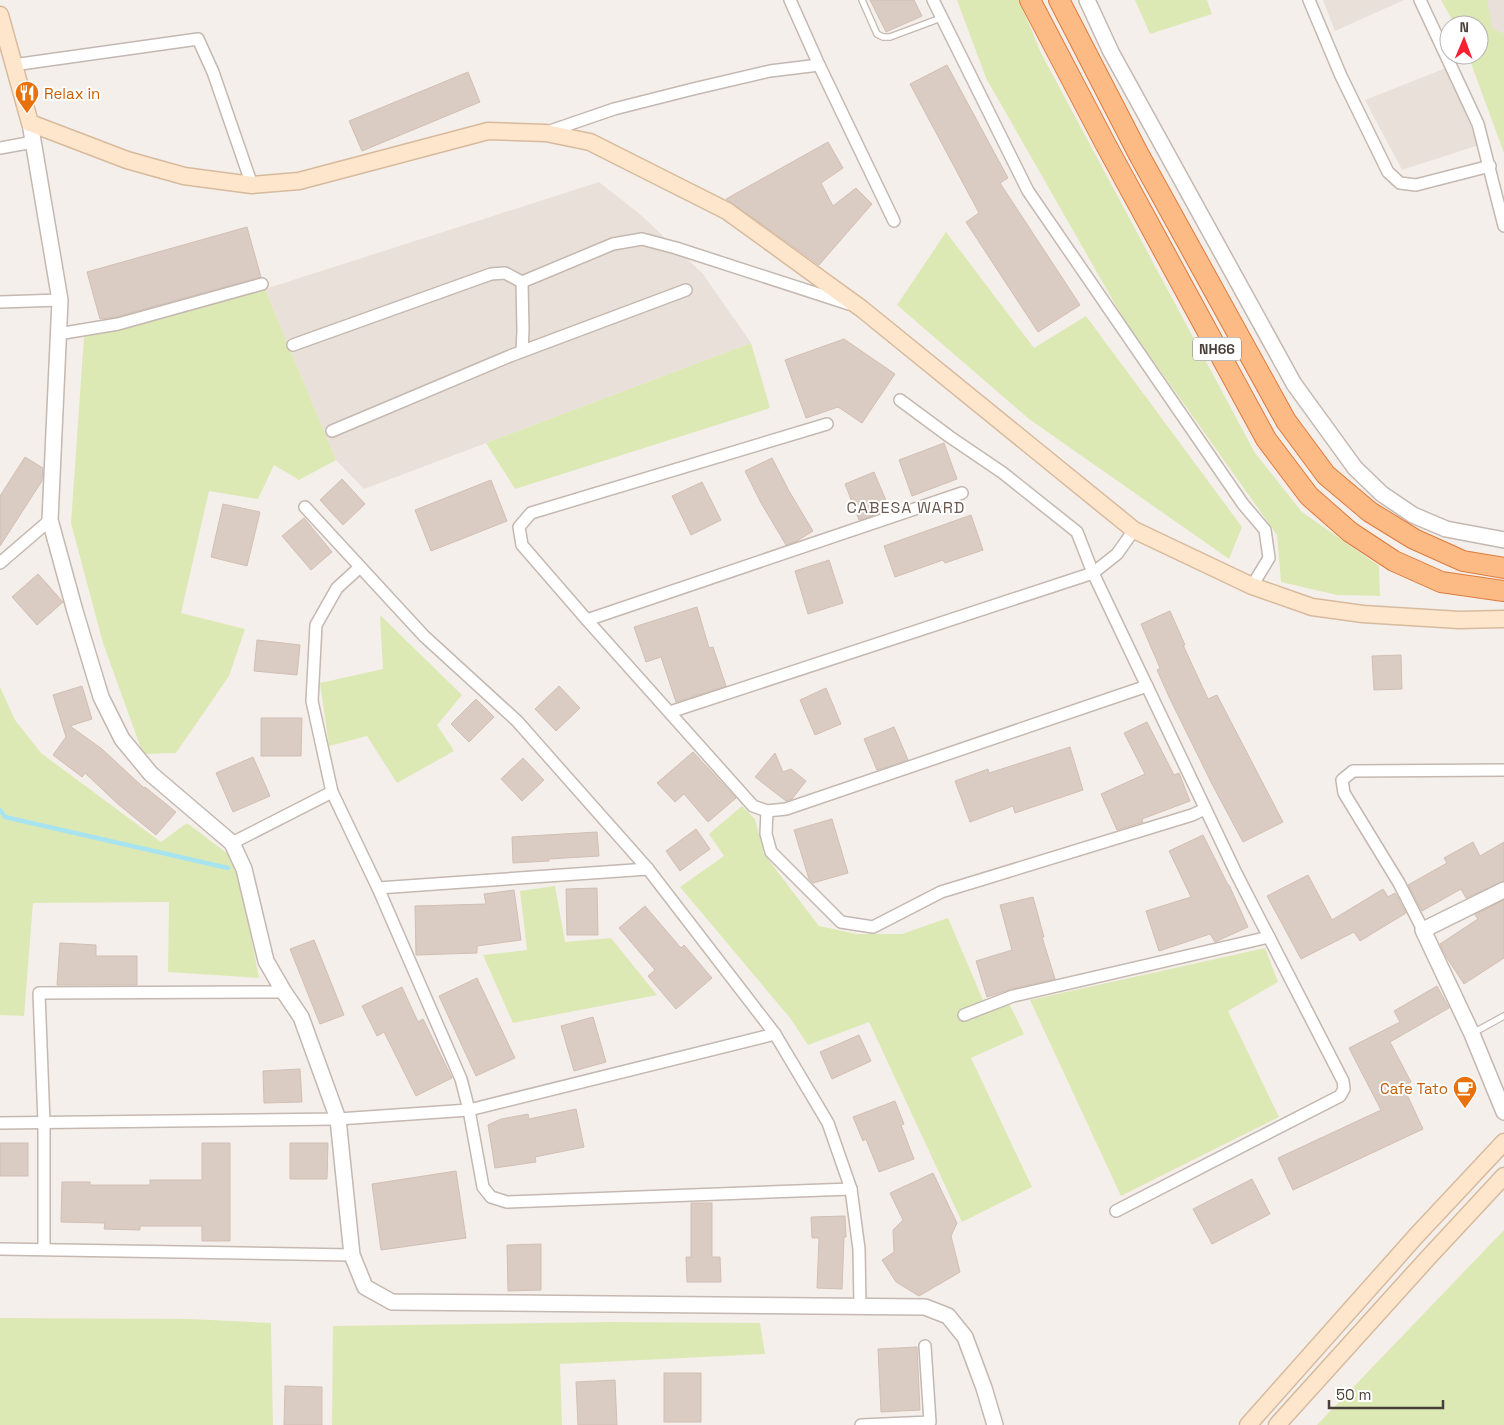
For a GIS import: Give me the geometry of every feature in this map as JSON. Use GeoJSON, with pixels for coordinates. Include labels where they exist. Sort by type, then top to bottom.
{"type":"FeatureCollection","features":[{"type":"Feature","properties":{"kind":"highway","name":"NH66"},"geometry":{"type":"LineString","coordinates":[[1030,0],[1106,145],[1266,439],[1309,496],[1350,532],[1394,561],[1441,582],[1504,591]]}},
{"type":"Feature","properties":{"kind":"highway","name":"NH66"},"geometry":{"type":"LineString","coordinates":[[1059,0],[1138,153],[1286,420],[1326,475],[1370,512],[1414,539],[1463,561],[1504,568]]}},
{"type":"Feature","properties":{"kind":"main road"},"geometry":{"type":"LineString","coordinates":[[0,15],[30,123],[127,160],[184,176],[252,185],[298,181],[488,131],[546,133],[590,142],[727,211],[862,308],[1134,530],[1252,586],[1312,607],[1363,614],[1459,620],[1504,619]]}},
{"type":"Feature","properties":{"kind":"main road"},"geometry":{"type":"LineString","coordinates":[[1248,1425],[1416,1236],[1504,1142]]}},
{"type":"Feature","properties":{"kind":"main road"},"geometry":{"type":"LineString","coordinates":[[1277,1425],[1504,1176]]}},
{"type":"Feature","properties":{"kind":"street"},"geometry":{"type":"LineString","coordinates":[[790,0],[818,64],[894,221]]}},
{"type":"Feature","properties":{"kind":"street"},"geometry":{"type":"LineString","coordinates":[[933,0],[1028,191],[1243,504],[1265,530],[1269,558],[1252,586]]}},
{"type":"Feature","properties":{"kind":"street"},"geometry":{"type":"LineString","coordinates":[[1087,0],[1111,52],[1294,384],[1355,468],[1382,494],[1413,515],[1446,529],[1504,540]]}},
{"type":"Feature","properties":{"kind":"street"},"geometry":{"type":"LineString","coordinates":[[1309,0],[1341,76],[1388,172],[1400,182],[1416,185],[1490,166]]}},
{"type":"Feature","properties":{"kind":"street"},"geometry":{"type":"LineString","coordinates":[[1420,0],[1478,124],[1504,226]]}},
{"type":"Feature","properties":{"kind":"street"},"geometry":{"type":"LineString","coordinates":[[13,65],[198,39],[213,72],[252,185]]}},
{"type":"Feature","properties":{"kind":"street"},"geometry":{"type":"LineString","coordinates":[[546,133],[614,109],[693,88],[770,71],[818,64]]}},
{"type":"Feature","properties":{"kind":"street"},"geometry":{"type":"LineString","coordinates":[[30,123],[60,300],[50,520],[101,697],[122,739],[151,774],[232,844],[244,869],[266,961],[301,1017],[338,1119],[352,1255],[365,1287],[392,1302],[925,1307],[948,1316],[965,1337],[984,1388],[995,1425]]}},
{"type":"Feature","properties":{"kind":"street"},"geometry":{"type":"LineString","coordinates":[[0,148],[33,142]]}},
{"type":"Feature","properties":{"kind":"street"},"geometry":{"type":"LineString","coordinates":[[522,282],[612,244],[642,239],[676,248],[862,308]]}},
{"type":"Feature","properties":{"kind":"street"},"geometry":{"type":"LineString","coordinates":[[293,345],[491,274],[505,273],[522,282]]}},
{"type":"Feature","properties":{"kind":"street"},"geometry":{"type":"LineString","coordinates":[[522,282],[522,351]]}},
{"type":"Feature","properties":{"kind":"street"},"geometry":{"type":"LineString","coordinates":[[58,334],[118,324],[262,284]]}},
{"type":"Feature","properties":{"kind":"street"},"geometry":{"type":"LineString","coordinates":[[332,431],[522,351],[686,290]]}},
{"type":"Feature","properties":{"kind":"street"},"geometry":{"type":"LineString","coordinates":[[0,302],[60,300]]}},
{"type":"Feature","properties":{"kind":"street"},"geometry":{"type":"LineString","coordinates":[[900,400],[950,437],[1003,472],[1077,532],[1093,573],[1237,875],[1343,1081],[1344,1090],[1340,1096],[1116,1211]]}},
{"type":"Feature","properties":{"kind":"street"},"geometry":{"type":"LineString","coordinates":[[827,424],[531,513],[519,527],[522,545],[753,806],[767,811],[786,809],[1147,686]]}},
{"type":"Feature","properties":{"kind":"street"},"geometry":{"type":"LineString","coordinates":[[587,620],[962,494]]}},
{"type":"Feature","properties":{"kind":"street"},"geometry":{"type":"LineString","coordinates":[[305,508],[424,636],[517,721],[648,869],[775,1034],[828,1123],[851,1188],[859,1249],[860,1307]]}},
{"type":"Feature","properties":{"kind":"street"},"geometry":{"type":"LineString","coordinates":[[0,563],[50,520]]}},
{"type":"Feature","properties":{"kind":"street"},"geometry":{"type":"LineString","coordinates":[[670,712],[1093,573],[1117,554],[1134,530]]}},
{"type":"Feature","properties":{"kind":"street"},"geometry":{"type":"LineString","coordinates":[[360,567],[337,588],[316,625],[312,701],[332,792],[378,888],[460,1079],[469,1110],[483,1187],[491,1197],[507,1202],[851,1188]]}},
{"type":"Feature","properties":{"kind":"street"},"geometry":{"type":"LineString","coordinates":[[1504,770],[1353,771],[1342,780],[1344,793],[1398,883],[1423,930],[1472,1034],[1504,1112]]}},
{"type":"Feature","properties":{"kind":"street"},"geometry":{"type":"LineString","coordinates":[[232,844],[332,792]]}},
{"type":"Feature","properties":{"kind":"street"},"geometry":{"type":"LineString","coordinates":[[767,811],[766,834],[771,852],[841,922],[873,927],[941,892],[1192,815],[1206,809]]}},
{"type":"Feature","properties":{"kind":"street"},"geometry":{"type":"LineString","coordinates":[[378,888],[648,869]]}},
{"type":"Feature","properties":{"kind":"street"},"geometry":{"type":"LineString","coordinates":[[1423,930],[1504,890]]}},
{"type":"Feature","properties":{"kind":"street"},"geometry":{"type":"LineString","coordinates":[[964,1015],[1013,996],[1270,937]]}},
{"type":"Feature","properties":{"kind":"street"},"geometry":{"type":"LineString","coordinates":[[44,1249],[44,1123],[39,993],[284,992]]}},
{"type":"Feature","properties":{"kind":"street"},"geometry":{"type":"LineString","coordinates":[[0,1123],[338,1119],[469,1110],[775,1034]]}},
{"type":"Feature","properties":{"kind":"street"},"geometry":{"type":"LineString","coordinates":[[0,1249],[352,1255]]}},
{"type":"Feature","properties":{"kind":"street"},"geometry":{"type":"LineString","coordinates":[[861,1425],[930,1422],[926,1346]]}},
{"type":"Feature","properties":{"kind":"lane"},"geometry":{"type":"LineString","coordinates":[[862,0],[877,34],[883,37],[890,37],[941,18]]}},
{"type":"Feature","properties":{"kind":"lane"},"geometry":{"type":"LineString","coordinates":[[1472,1034],[1504,1016]]}},
{"type":"Feature","properties":{"kind":"shaded area"},"geometry":{"type":"Polygon","coordinates":[[[1323,0],[1404,0],[1335,31],[1323,0]]]}},
{"type":"Feature","properties":{"kind":"shaded area"},"geometry":{"type":"Polygon","coordinates":[[[1486,0],[1504,0],[1504,34],[1489,34],[1489,15],[1487,15],[1486,0]]]}},
{"type":"Feature","properties":{"kind":"shaded area"},"geometry":{"type":"Polygon","coordinates":[[[1446,68],[1479,145],[1402,170],[1365,100],[1446,68]]]}},
{"type":"Feature","properties":{"kind":"shaded area"},"geometry":{"type":"Polygon","coordinates":[[[599,182],[641,215],[703,274],[751,343],[364,489],[336,460],[265,289],[599,182]]]}},
{"type":"Feature","properties":{"kind":"green space"},"geometry":{"type":"Polygon","coordinates":[[[957,0],[1019,0],[1041,53],[1255,453],[1302,512],[1379,566],[1380,596],[1337,595],[1281,582],[1277,535],[1123,318],[986,78],[957,0]]]}},
{"type":"Feature","properties":{"kind":"green space"},"geometry":{"type":"Polygon","coordinates":[[[1135,0],[1207,0],[1212,14],[1150,34],[1135,0]]]}},
{"type":"Feature","properties":{"kind":"green space"},"geometry":{"type":"Polygon","coordinates":[[[1441,0],[1487,0],[1492,28],[1504,34],[1504,153],[1472,65],[1489,65],[1489,15],[1449,15],[1441,0]]]}},
{"type":"Feature","properties":{"kind":"green space"},"geometry":{"type":"Polygon","coordinates":[[[946,232],[1034,348],[1086,316],[1242,527],[1229,559],[1029,419],[897,305],[946,232]]]}},
{"type":"Feature","properties":{"kind":"green space"},"geometry":{"type":"Polygon","coordinates":[[[265,289],[336,460],[299,480],[274,465],[258,499],[209,491],[181,613],[245,629],[229,676],[176,753],[143,754],[103,643],[71,523],[84,337],[265,289]]]}},
{"type":"Feature","properties":{"kind":"green space"},"geometry":{"type":"Polygon","coordinates":[[[751,343],[770,408],[515,489],[486,443],[751,343]]]}},
{"type":"Feature","properties":{"kind":"green space"},"geometry":{"type":"Polygon","coordinates":[[[380,615],[462,695],[437,725],[454,751],[397,783],[367,736],[329,746],[320,683],[383,669],[380,615]]]}},
{"type":"Feature","properties":{"kind":"green space"},"geometry":{"type":"Polygon","coordinates":[[[0,687],[15,720],[41,753],[161,842],[187,823],[236,860],[259,978],[168,972],[169,902],[33,903],[24,1016],[0,1015],[0,687]]]}},
{"type":"Feature","properties":{"kind":"green space"},"geometry":{"type":"Polygon","coordinates":[[[742,806],[755,819],[764,854],[819,926],[857,934],[902,934],[948,918],[983,1000],[1005,995],[1024,1034],[971,1058],[1032,1187],[962,1222],[869,1022],[808,1045],[790,1018],[680,887],[724,856],[709,834],[742,806]]]}},
{"type":"Feature","properties":{"kind":"green space"},"geometry":{"type":"Polygon","coordinates":[[[555,886],[565,942],[611,938],[657,995],[513,1023],[483,955],[527,950],[520,891],[555,886]]]}},
{"type":"Feature","properties":{"kind":"green space"},"geometry":{"type":"Polygon","coordinates":[[[1265,948],[1278,982],[1228,1011],[1279,1117],[1121,1196],[1030,1000],[1265,948]]]}},
{"type":"Feature","properties":{"kind":"green space"},"geometry":{"type":"Polygon","coordinates":[[[1504,1230],[1504,1425],[1317,1425],[1504,1230]]]}},
{"type":"Feature","properties":{"kind":"green space"},"geometry":{"type":"Polygon","coordinates":[[[0,1318],[191,1319],[271,1323],[273,1425],[0,1425],[0,1318]]]}},
{"type":"Feature","properties":{"kind":"green space"},"geometry":{"type":"Polygon","coordinates":[[[612,1322],[760,1323],[765,1354],[560,1364],[562,1425],[332,1425],[333,1326],[612,1322]]]}},
{"type":"Feature","properties":{"kind":"building"},"geometry":{"type":"Polygon","coordinates":[[[870,0],[914,0],[922,16],[886,32],[870,0]]]}},
{"type":"Feature","properties":{"kind":"building"},"geometry":{"type":"Polygon","coordinates":[[[947,65],[1008,178],[1000,183],[1080,305],[1038,332],[966,222],[979,213],[910,84],[947,65]]]}},
{"type":"Feature","properties":{"kind":"building"},"geometry":{"type":"Polygon","coordinates":[[[468,72],[480,102],[362,151],[349,121],[468,72]]]}},
{"type":"Feature","properties":{"kind":"building"},"geometry":{"type":"Polygon","coordinates":[[[828,142],[843,168],[821,183],[833,206],[856,188],[872,204],[819,265],[726,199],[828,142]]]}},
{"type":"Feature","properties":{"kind":"building"},"geometry":{"type":"Polygon","coordinates":[[[247,227],[261,277],[116,317],[100,319],[87,272],[247,227]]]}},
{"type":"Feature","properties":{"kind":"building"},"geometry":{"type":"Polygon","coordinates":[[[844,339],[895,374],[862,423],[838,407],[806,418],[785,360],[844,339]]]}},
{"type":"Feature","properties":{"kind":"building"},"geometry":{"type":"Polygon","coordinates":[[[944,443],[957,479],[912,496],[899,460],[944,443]]]}},
{"type":"Feature","properties":{"kind":"building"},"geometry":{"type":"Polygon","coordinates":[[[25,457],[43,468],[42,481],[0,546],[0,496],[25,457]]]}},
{"type":"Feature","properties":{"kind":"building"},"geometry":{"type":"Polygon","coordinates":[[[772,458],[813,531],[797,541],[786,545],[761,503],[745,471],[772,458]]]}},
{"type":"Feature","properties":{"kind":"building"},"geometry":{"type":"Polygon","coordinates":[[[874,472],[890,510],[859,520],[845,484],[874,472]]]}},
{"type":"Feature","properties":{"kind":"building"},"geometry":{"type":"Polygon","coordinates":[[[342,479],[365,504],[343,525],[320,500],[342,479]]]}},
{"type":"Feature","properties":{"kind":"building"},"geometry":{"type":"Polygon","coordinates":[[[491,480],[507,521],[431,551],[415,510],[491,480]]]}},
{"type":"Feature","properties":{"kind":"building"},"geometry":{"type":"Polygon","coordinates":[[[702,482],[721,520],[691,535],[672,496],[702,482]]]}},
{"type":"Feature","properties":{"kind":"building"},"geometry":{"type":"Polygon","coordinates":[[[223,504],[260,512],[247,566],[211,557],[223,504]]]}},
{"type":"Feature","properties":{"kind":"building"},"geometry":{"type":"Polygon","coordinates":[[[971,515],[983,550],[945,563],[943,560],[895,577],[884,546],[971,515]]]}},
{"type":"Feature","properties":{"kind":"building"},"geometry":{"type":"Polygon","coordinates":[[[304,518],[332,552],[311,570],[282,536],[304,518]]]}},
{"type":"Feature","properties":{"kind":"building"},"geometry":{"type":"Polygon","coordinates":[[[829,560],[843,603],[808,614],[795,571],[829,560]]]}},
{"type":"Feature","properties":{"kind":"building"},"geometry":{"type":"Polygon","coordinates":[[[38,574],[63,602],[37,625],[12,597],[38,574]]]}},
{"type":"Feature","properties":{"kind":"building"},"geometry":{"type":"Polygon","coordinates":[[[697,607],[709,648],[713,647],[726,686],[676,702],[661,657],[646,662],[634,627],[697,607]]]}},
{"type":"Feature","properties":{"kind":"building"},"geometry":{"type":"Polygon","coordinates":[[[1170,611],[1185,645],[1183,645],[1208,699],[1217,695],[1283,822],[1243,842],[1170,699],[1157,670],[1160,668],[1141,624],[1170,611]]]}},
{"type":"Feature","properties":{"kind":"building"},"geometry":{"type":"Polygon","coordinates":[[[257,640],[300,645],[297,675],[254,671],[257,640]]]}},
{"type":"Feature","properties":{"kind":"building"},"geometry":{"type":"Polygon","coordinates":[[[1401,655],[1402,689],[1374,690],[1372,656],[1401,655]]]}},
{"type":"Feature","properties":{"kind":"building"},"geometry":{"type":"Polygon","coordinates":[[[82,686],[92,719],[70,726],[102,749],[144,788],[176,812],[156,835],[119,805],[85,773],[82,777],[53,755],[66,737],[53,695],[82,686]]]}},
{"type":"Feature","properties":{"kind":"building"},"geometry":{"type":"Polygon","coordinates":[[[559,686],[580,708],[556,731],[535,709],[559,686]]]}},
{"type":"Feature","properties":{"kind":"building"},"geometry":{"type":"Polygon","coordinates":[[[826,688],[841,724],[815,735],[800,700],[826,688]]]}},
{"type":"Feature","properties":{"kind":"building"},"geometry":{"type":"Polygon","coordinates":[[[476,699],[494,717],[469,742],[451,724],[476,699]]]}},
{"type":"Feature","properties":{"kind":"building"},"geometry":{"type":"Polygon","coordinates":[[[261,718],[302,718],[301,756],[261,756],[261,718]]]}},
{"type":"Feature","properties":{"kind":"building"},"geometry":{"type":"Polygon","coordinates":[[[1147,722],[1174,775],[1179,773],[1190,801],[1142,819],[1143,822],[1117,830],[1101,794],[1145,774],[1124,733],[1147,722]]]}},
{"type":"Feature","properties":{"kind":"building"},"geometry":{"type":"Polygon","coordinates":[[[894,727],[908,760],[877,770],[864,739],[894,727]]]}},
{"type":"Feature","properties":{"kind":"building"},"geometry":{"type":"Polygon","coordinates":[[[1070,747],[1083,790],[1015,813],[1013,806],[970,822],[955,781],[988,769],[989,773],[1070,747]]]}},
{"type":"Feature","properties":{"kind":"building"},"geometry":{"type":"Polygon","coordinates":[[[693,752],[736,798],[708,822],[684,794],[675,802],[657,783],[693,752]]]}},
{"type":"Feature","properties":{"kind":"building"},"geometry":{"type":"Polygon","coordinates":[[[775,753],[783,772],[791,769],[806,781],[792,799],[786,801],[755,777],[775,753]]]}},
{"type":"Feature","properties":{"kind":"building"},"geometry":{"type":"Polygon","coordinates":[[[253,757],[270,796],[233,812],[216,773],[253,757]]]}},
{"type":"Feature","properties":{"kind":"building"},"geometry":{"type":"Polygon","coordinates":[[[523,758],[544,780],[522,801],[501,779],[523,758]]]}},
{"type":"Feature","properties":{"kind":"building"},"geometry":{"type":"Polygon","coordinates":[[[832,819],[848,873],[813,883],[809,879],[794,830],[832,819]]]}},
{"type":"Feature","properties":{"kind":"building"},"geometry":{"type":"Polygon","coordinates":[[[696,829],[710,849],[680,871],[666,851],[696,829]]]}},
{"type":"Feature","properties":{"kind":"building"},"geometry":{"type":"Polygon","coordinates":[[[597,832],[599,856],[513,863],[512,837],[597,832]]]}},
{"type":"Feature","properties":{"kind":"building"},"geometry":{"type":"Polygon","coordinates":[[[1203,835],[1248,927],[1215,942],[1210,934],[1159,951],[1146,911],[1191,897],[1169,851],[1203,835]]]}},
{"type":"Feature","properties":{"kind":"building"},"geometry":{"type":"Polygon","coordinates":[[[1473,842],[1480,856],[1504,842],[1504,881],[1466,898],[1461,889],[1422,911],[1408,885],[1447,863],[1444,858],[1473,842]]]}},
{"type":"Feature","properties":{"kind":"building"},"geometry":{"type":"Polygon","coordinates":[[[1308,875],[1332,920],[1383,889],[1388,897],[1395,893],[1406,913],[1360,941],[1354,932],[1301,959],[1267,896],[1308,875]]]}},
{"type":"Feature","properties":{"kind":"building"},"geometry":{"type":"Polygon","coordinates":[[[597,888],[598,935],[567,935],[566,889],[597,888]]]}},
{"type":"Feature","properties":{"kind":"building"},"geometry":{"type":"Polygon","coordinates":[[[514,890],[521,940],[477,946],[477,953],[416,955],[415,906],[486,904],[484,894],[514,890]]]}},
{"type":"Feature","properties":{"kind":"building"},"geometry":{"type":"Polygon","coordinates":[[[1033,897],[1044,937],[1042,937],[1055,979],[1011,989],[987,997],[976,961],[1012,950],[1000,905],[1033,897]]]}},
{"type":"Feature","properties":{"kind":"building"},"geometry":{"type":"Polygon","coordinates":[[[1504,900],[1504,958],[1464,984],[1440,944],[1478,919],[1475,915],[1504,900]]]}},
{"type":"Feature","properties":{"kind":"building"},"geometry":{"type":"Polygon","coordinates":[[[645,906],[681,948],[684,945],[712,978],[676,1009],[648,976],[655,970],[619,928],[645,906]]]}},
{"type":"Feature","properties":{"kind":"building"},"geometry":{"type":"Polygon","coordinates":[[[314,940],[344,1015],[320,1024],[290,949],[314,940]]]}},
{"type":"Feature","properties":{"kind":"building"},"geometry":{"type":"Polygon","coordinates":[[[60,943],[96,945],[96,956],[137,956],[137,985],[57,985],[60,943]]]}},
{"type":"Feature","properties":{"kind":"building"},"geometry":{"type":"Polygon","coordinates":[[[477,978],[515,1058],[476,1076],[439,996],[477,978]]]}},
{"type":"Feature","properties":{"kind":"building"},"geometry":{"type":"Polygon","coordinates":[[[1437,986],[1449,1008],[1390,1042],[1411,1082],[1403,1086],[1423,1129],[1293,1190],[1278,1158],[1381,1110],[1349,1048],[1400,1022],[1394,1011],[1437,986]]]}},
{"type":"Feature","properties":{"kind":"building"},"geometry":{"type":"Polygon","coordinates":[[[402,987],[418,1022],[423,1019],[452,1078],[416,1096],[384,1032],[377,1036],[362,1006],[402,987]]]}},
{"type":"Feature","properties":{"kind":"building"},"geometry":{"type":"Polygon","coordinates":[[[593,1017],[606,1062],[574,1071],[561,1026],[593,1017]]]}},
{"type":"Feature","properties":{"kind":"building"},"geometry":{"type":"Polygon","coordinates":[[[859,1035],[871,1061],[832,1079],[820,1052],[859,1035]]]}},
{"type":"Feature","properties":{"kind":"building"},"geometry":{"type":"Polygon","coordinates":[[[300,1069],[302,1102],[264,1103],[263,1071],[300,1069]]]}},
{"type":"Feature","properties":{"kind":"building"},"geometry":{"type":"Polygon","coordinates":[[[895,1101],[904,1124],[901,1125],[914,1159],[879,1172],[866,1139],[863,1141],[853,1117],[895,1101]]]}},
{"type":"Feature","properties":{"kind":"building"},"geometry":{"type":"Polygon","coordinates":[[[576,1109],[584,1147],[535,1157],[536,1162],[495,1168],[488,1125],[501,1119],[528,1114],[529,1119],[576,1109]]]}},
{"type":"Feature","properties":{"kind":"building"},"geometry":{"type":"Polygon","coordinates":[[[0,1143],[28,1143],[28,1176],[0,1176],[0,1143]]]}},
{"type":"Feature","properties":{"kind":"building"},"geometry":{"type":"Polygon","coordinates":[[[202,1143],[230,1143],[230,1241],[202,1241],[202,1226],[140,1226],[140,1230],[104,1229],[105,1223],[61,1222],[62,1182],[90,1182],[90,1185],[150,1185],[150,1180],[202,1180],[202,1143]]]}},
{"type":"Feature","properties":{"kind":"building"},"geometry":{"type":"Polygon","coordinates":[[[290,1143],[328,1143],[327,1179],[290,1179],[290,1143]]]}},
{"type":"Feature","properties":{"kind":"building"},"geometry":{"type":"Polygon","coordinates":[[[456,1171],[466,1238],[381,1250],[372,1184],[456,1171]]]}},
{"type":"Feature","properties":{"kind":"building"},"geometry":{"type":"Polygon","coordinates":[[[933,1173],[957,1223],[951,1236],[960,1272],[919,1296],[896,1282],[882,1260],[894,1252],[893,1230],[903,1220],[890,1193],[933,1173]]]}},
{"type":"Feature","properties":{"kind":"building"},"geometry":{"type":"Polygon","coordinates":[[[1252,1179],[1270,1214],[1212,1244],[1193,1209],[1252,1179]]]}},
{"type":"Feature","properties":{"kind":"building"},"geometry":{"type":"Polygon","coordinates":[[[691,1203],[712,1203],[712,1257],[720,1257],[721,1282],[687,1282],[686,1257],[691,1257],[691,1203]]]}},
{"type":"Feature","properties":{"kind":"building"},"geometry":{"type":"Polygon","coordinates":[[[845,1216],[846,1237],[844,1237],[842,1289],[817,1288],[819,1238],[812,1238],[811,1217],[845,1216]]]}},
{"type":"Feature","properties":{"kind":"building"},"geometry":{"type":"Polygon","coordinates":[[[541,1244],[541,1290],[508,1291],[507,1245],[541,1244]]]}},
{"type":"Feature","properties":{"kind":"building"},"geometry":{"type":"Polygon","coordinates":[[[917,1347],[920,1410],[881,1412],[878,1349],[917,1347]]]}},
{"type":"Feature","properties":{"kind":"building"},"geometry":{"type":"Polygon","coordinates":[[[664,1373],[701,1373],[701,1422],[664,1422],[664,1373]]]}},
{"type":"Feature","properties":{"kind":"building"},"geometry":{"type":"Polygon","coordinates":[[[615,1380],[617,1425],[578,1425],[576,1382],[615,1380]]]}},
{"type":"Feature","properties":{"kind":"building"},"geometry":{"type":"Polygon","coordinates":[[[285,1386],[322,1387],[322,1425],[284,1425],[285,1386]]]}},
{"type":"Feature","properties":{"kind":"waterway"},"geometry":{"type":"LineString","coordinates":[[0,810],[5,817],[228,868]]}},
{"type":"Feature","properties":{"kind":"place","name":"Relax in"},"geometry":{"type":"Point","coordinates":[27,114]}},
{"type":"Feature","properties":{"kind":"place","name":"Cafe Tato"},"geometry":{"type":"Point","coordinates":[1465,1109]}},
{"type":"Feature","properties":{"kind":"district","name":"CABESA WARD"},"geometry":{"type":"Point","coordinates":[906,507]}}]}
